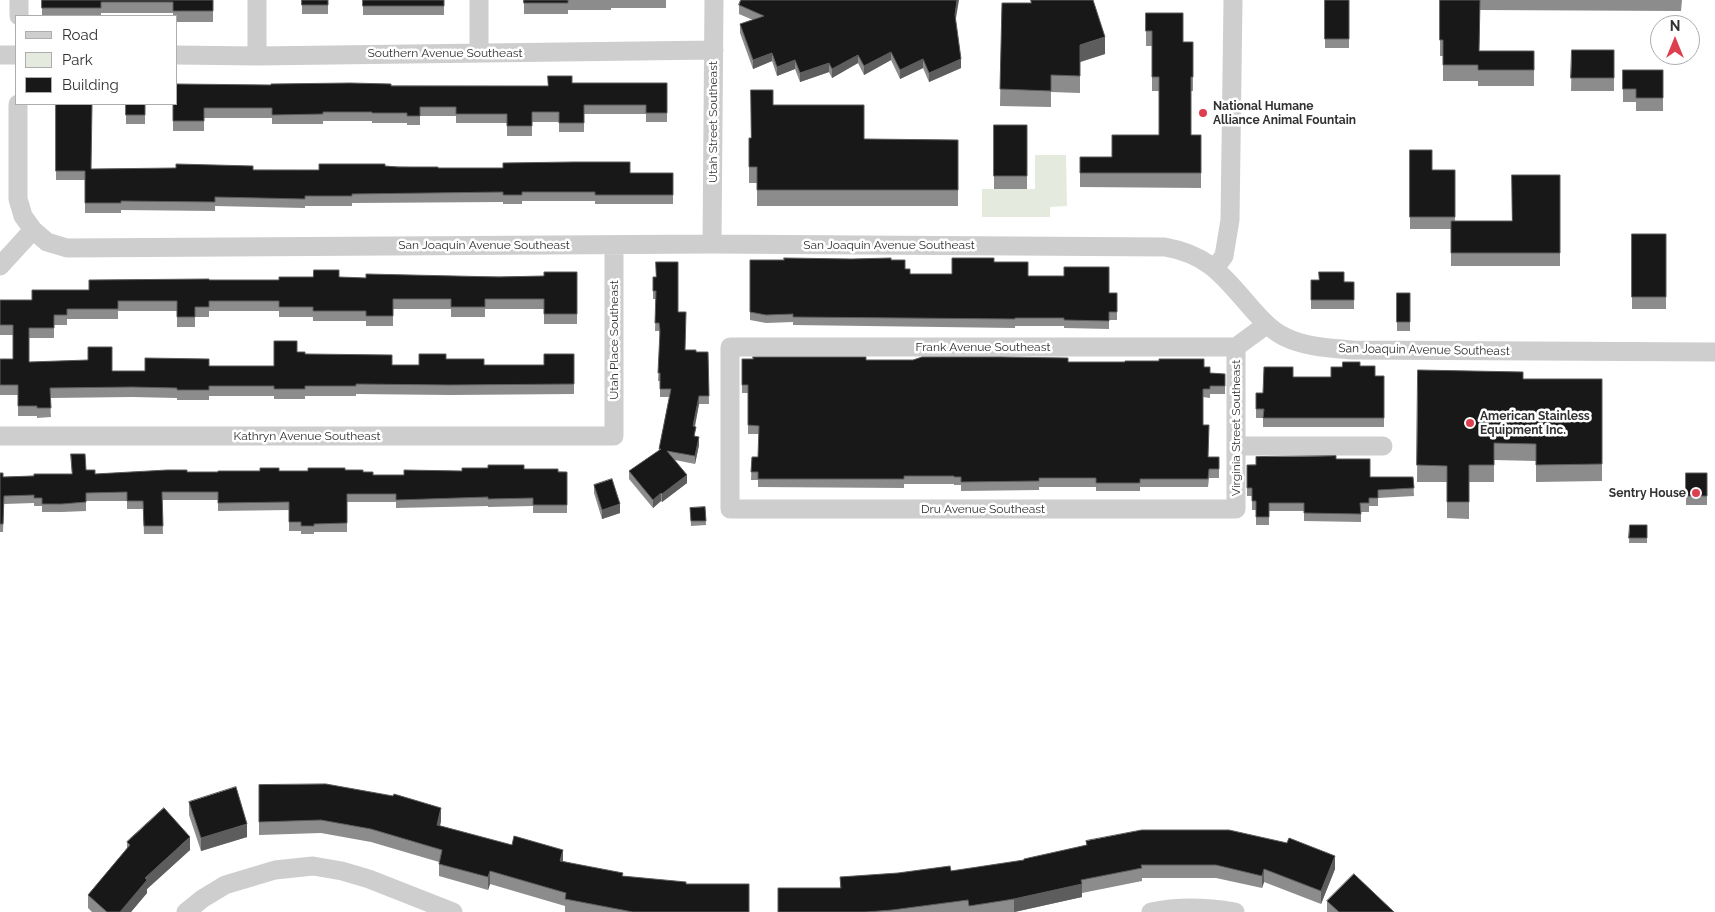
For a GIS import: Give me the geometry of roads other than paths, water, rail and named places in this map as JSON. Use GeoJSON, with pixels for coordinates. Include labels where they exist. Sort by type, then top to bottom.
{"type":"FeatureCollection","features":[{"type":"Feature","properties":{"kind":"street"},"geometry":{"type":"LineString","coordinates":[[19,0],[19,15]]}},
{"type":"Feature","properties":{"kind":"street"},"geometry":{"type":"LineString","coordinates":[[257,0],[257,56]]}},
{"type":"Feature","properties":{"kind":"street"},"geometry":{"type":"LineString","coordinates":[[479,0],[479,53]]}},
{"type":"Feature","properties":{"kind":"street","name":"Utah Street Southeast"},"geometry":{"type":"LineString","coordinates":[[712,244],[714,0]]}},
{"type":"Feature","properties":{"kind":"street"},"geometry":{"type":"LineString","coordinates":[[1215,268],[1224,256],[1230,220],[1233,0]]}},
{"type":"Feature","properties":{"kind":"street","name":"Southern Avenue Southeast"},"geometry":{"type":"LineString","coordinates":[[178,55],[257,56],[714,50]]}},
{"type":"Feature","properties":{"kind":"street"},"geometry":{"type":"LineString","coordinates":[[0,55],[15,55]]}},
{"type":"Feature","properties":{"kind":"street"},"geometry":{"type":"LineString","coordinates":[[0,266],[33,230],[23,216],[18,199],[18,105]]}},
{"type":"Feature","properties":{"kind":"street","name":"San Joaquin Avenue Southeast"},"geometry":{"type":"LineString","coordinates":[[33,230],[47,242],[67,248],[712,244],[1165,247],[1183,250],[1197,256],[1215,268],[1266,324],[1284,337],[1304,343],[1352,350],[1715,352]]}},
{"type":"Feature","properties":{"kind":"street","name":"Utah Place Southeast"},"geometry":{"type":"LineString","coordinates":[[614,245],[614,436]]}},
{"type":"Feature","properties":{"kind":"street"},"geometry":{"type":"LineString","coordinates":[[1236,347],[1266,324]]}},
{"type":"Feature","properties":{"kind":"street","name":"Frank Avenue Southeast"},"geometry":{"type":"LineString","coordinates":[[730,509],[730,347],[1236,347]]}},
{"type":"Feature","properties":{"kind":"street","name":"Virginia Street Southeast"},"geometry":{"type":"LineString","coordinates":[[1236,347],[1236,509]]}},
{"type":"Feature","properties":{"kind":"street","name":"Kathryn Avenue Southeast"},"geometry":{"type":"LineString","coordinates":[[0,436],[614,436]]}},
{"type":"Feature","properties":{"kind":"street"},"geometry":{"type":"LineString","coordinates":[[1236,446],[1383,446]]}},
{"type":"Feature","properties":{"kind":"street","name":"Dru Avenue Southeast"},"geometry":{"type":"LineString","coordinates":[[730,509],[1236,509]]}},
{"type":"Feature","properties":{"kind":"street"},"geometry":{"type":"LineString","coordinates":[[186,912],[202,899],[225,885],[275,870],[313,866],[342,870],[453,912]]}},
{"type":"Feature","properties":{"kind":"street"},"geometry":{"type":"LineString","coordinates":[[1151,912],[1187,907],[1235,912]]}},
{"type":"Feature","properties":{"kind":"place","name":"National Humane Alliance Animal Fountain"},"geometry":{"type":"Point","coordinates":[1203,113]}},
{"type":"Feature","properties":{"kind":"place","name":"American Stainless Equipment Inc."},"geometry":{"type":"Point","coordinates":[1470,423]}},
{"type":"Feature","properties":{"kind":"place","name":"Sentry House"},"geometry":{"type":"Point","coordinates":[1696,493]}}]}
